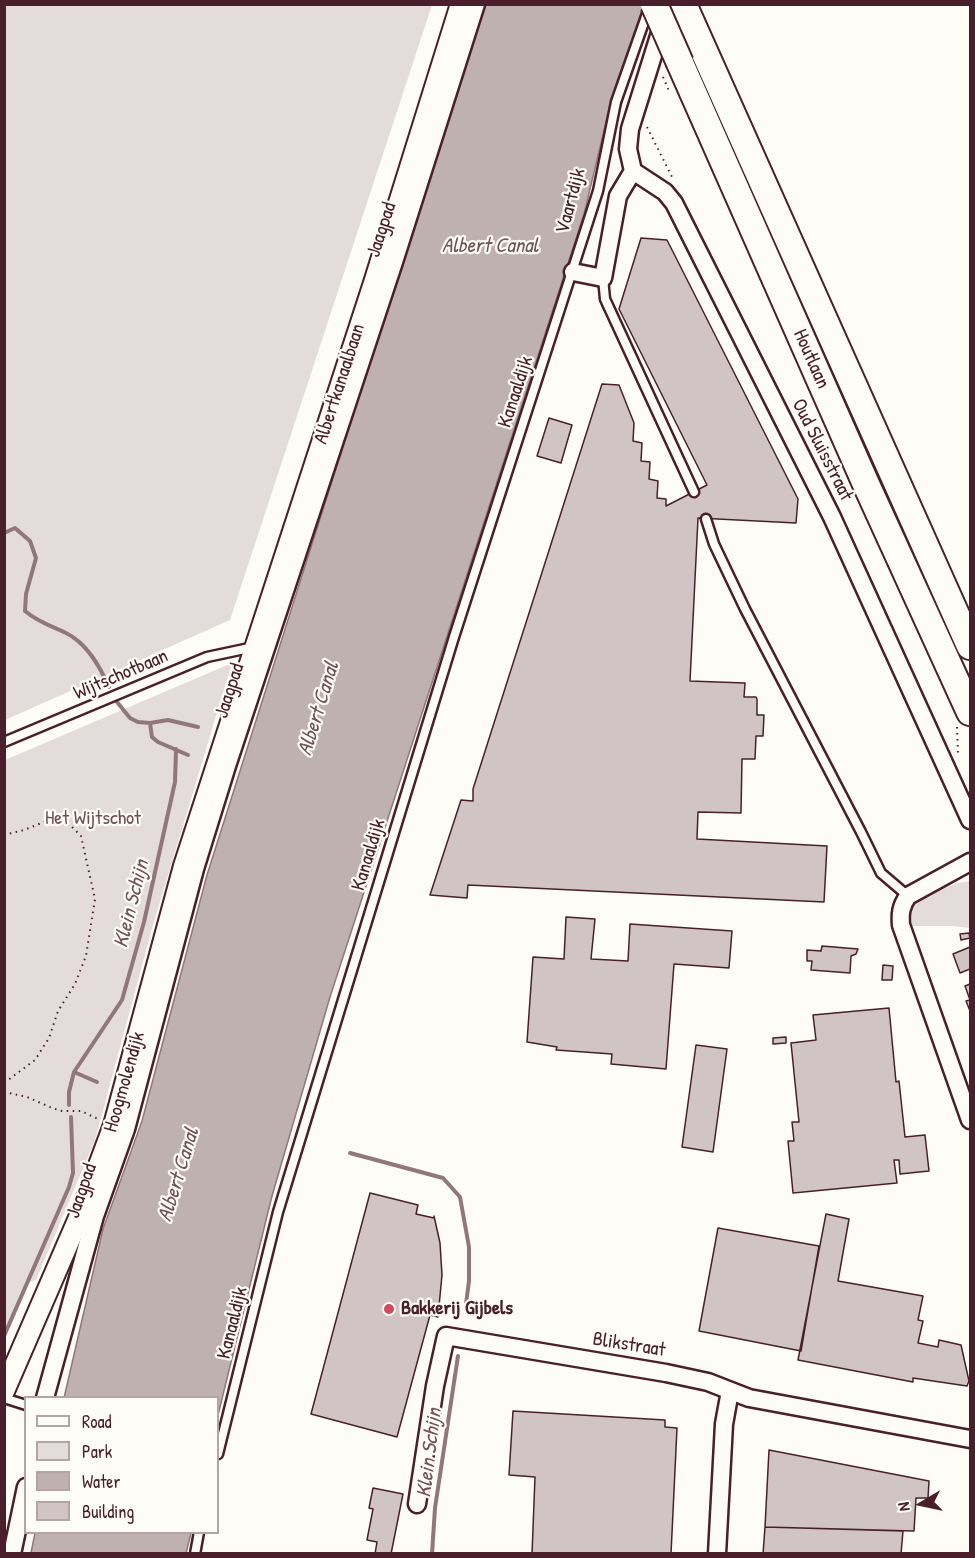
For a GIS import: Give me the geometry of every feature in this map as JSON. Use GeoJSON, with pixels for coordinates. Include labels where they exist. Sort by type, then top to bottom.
{"type":"FeatureCollection","features":[{"type":"Feature","properties":{"kind":"main road","name":"Houtlaan"},"geometry":{"type":"LineString","coordinates":[[652,4],[970,712]]}},
{"type":"Feature","properties":{"kind":"main road","name":"Houtlaan"},"geometry":{"type":"LineString","coordinates":[[683,4],[970,646]]}},
{"type":"Feature","properties":{"kind":"street","name":"Albertkanaalbaan"},"geometry":{"type":"LineString","coordinates":[[216,763],[374,283],[461,4]]}},
{"type":"Feature","properties":{"kind":"street","name":"Jaagpad"},"geometry":{"type":"LineString","coordinates":[[46,1396],[94,1216],[126,1129],[198,858],[394,262],[476,4]]}},
{"type":"Feature","properties":{"kind":"street"},"geometry":{"type":"LineString","coordinates":[[573,272],[603,278],[618,196],[633,171],[628,148],[635,114],[669,4]]}},
{"type":"Feature","properties":{"kind":"street","name":"Oud Sluisstraat"},"geometry":{"type":"LineString","coordinates":[[633,171],[665,192],[674,203],[832,517],[970,820]]}},
{"type":"Feature","properties":{"kind":"street","name":"Hoogmolendijk"},"geometry":{"type":"LineString","coordinates":[[4,1391],[82,1211],[114,1125],[169,919],[216,763]]}},
{"type":"Feature","properties":{"kind":"street"},"geometry":{"type":"LineString","coordinates":[[970,862],[908,896],[901,905],[901,925],[970,1120]]}},
{"type":"Feature","properties":{"kind":"street","name":"Blikstraat"},"geometry":{"type":"LineString","coordinates":[[417,1504],[435,1386],[446,1336],[666,1373],[708,1382],[750,1398],[970,1439]]}},
{"type":"Feature","properties":{"kind":"street"},"geometry":{"type":"LineString","coordinates":[[717,1554],[724,1424],[730,1391]]}},
{"type":"Feature","properties":{"kind":"street"},"geometry":{"type":"LineString","coordinates":[[12,1554],[24,1497]]}},
{"type":"Feature","properties":{"kind":"lane","name":"Vaartdijk"},"geometry":{"type":"LineString","coordinates":[[573,272],[598,191],[616,102],[652,4]]}},
{"type":"Feature","properties":{"kind":"lane","name":"Kanaaldijk"},"geometry":{"type":"LineString","coordinates":[[219,1450],[282,1200],[454,637],[573,272]]}},
{"type":"Feature","properties":{"kind":"lane"},"geometry":{"type":"LineString","coordinates":[[603,278],[605,298],[694,492]]}},
{"type":"Feature","properties":{"kind":"lane"},"geometry":{"type":"LineString","coordinates":[[706,519],[714,544],[745,609],[881,873],[908,896]]}},
{"type":"Feature","properties":{"kind":"lane","name":"Wijtschotbaan"},"geometry":{"type":"LineString","coordinates":[[4,742],[207,657],[254,647]]}},
{"type":"Feature","properties":{"kind":"lane"},"geometry":{"type":"LineString","coordinates":[[4,1398],[24,1404]]}},
{"type":"Feature","properties":{"kind":"lane"},"geometry":{"type":"LineString","coordinates":[[195,1554],[199,1534]]}},
{"type":"Feature","properties":{"kind":"path"},"geometry":{"type":"LineString","coordinates":[[4,835],[49,820],[70,825],[81,836],[95,899],[86,956],[75,984],[58,1011],[49,1038],[35,1060],[4,1083]]}},
{"type":"Feature","properties":{"kind":"path"},"geometry":{"type":"LineString","coordinates":[[4,1092],[27,1097],[62,1111],[81,1111],[114,1125]]}},
{"type":"Feature","properties":{"kind":"green space"},"geometry":{"type":"Polygon","coordinates":[[[4,5],[432,5],[230,620],[5,720],[4,5]]]}},
{"type":"Feature","properties":{"kind":"green space","name":"Het Wijtschot"},"geometry":{"type":"Polygon","coordinates":[[[232,663],[153,925],[95,1140],[36,1280],[29,1282],[5,1334],[5,760],[232,663]]]}},
{"type":"Feature","properties":{"kind":"green space"},"geometry":{"type":"Polygon","coordinates":[[[970,881],[970,928],[907,926],[907,908],[918,897],[970,881]]]}},
{"type":"Feature","properties":{"kind":"water","name":"Albert Canal"},"geometry":{"type":"Polygon","coordinates":[[[485,5],[644,5],[608,114],[584,214],[330,997],[272,1196],[219,1411],[219,1396],[64,1396],[103,1229],[142,1121],[207,875],[485,5]]]}},
{"type":"Feature","properties":{"kind":"water"},"geometry":{"type":"Polygon","coordinates":[[[35,1534],[191,1534],[186,1553],[31,1553],[35,1534]]]}},
{"type":"Feature","properties":{"kind":"building"},"geometry":{"type":"Polygon","coordinates":[[[641,238],[667,240],[798,499],[796,523],[698,518],[690,681],[745,683],[744,697],[756,697],[757,715],[764,715],[763,736],[756,736],[755,759],[742,759],[741,813],[698,812],[697,839],[827,846],[824,902],[468,885],[467,898],[430,895],[461,800],[473,801],[473,789],[602,384],[619,385],[634,423],[633,441],[642,443],[641,461],[650,462],[649,479],[658,481],[657,498],[666,499],[666,506],[707,485],[619,309],[641,238]]]}},
{"type":"Feature","properties":{"kind":"building"},"geometry":{"type":"Polygon","coordinates":[[[549,418],[572,425],[561,463],[537,456],[549,418]]]}},
{"type":"Feature","properties":{"kind":"building"},"geometry":{"type":"Polygon","coordinates":[[[566,917],[595,919],[591,959],[628,961],[630,924],[732,931],[729,968],[674,964],[666,1069],[611,1064],[612,1054],[556,1050],[557,1047],[527,1042],[533,957],[564,959],[566,917]]]}},
{"type":"Feature","properties":{"kind":"building"},"geometry":{"type":"Polygon","coordinates":[[[969,933],[970,938],[961,940],[960,934],[969,933]]]}},
{"type":"Feature","properties":{"kind":"building"},"geometry":{"type":"Polygon","coordinates":[[[822,946],[858,949],[856,954],[851,956],[850,973],[811,970],[812,961],[807,961],[807,950],[821,951],[822,946]]]}},
{"type":"Feature","properties":{"kind":"building"},"geometry":{"type":"Polygon","coordinates":[[[970,947],[970,969],[960,973],[953,954],[970,947]]]}},
{"type":"Feature","properties":{"kind":"building"},"geometry":{"type":"Polygon","coordinates":[[[883,965],[893,966],[892,980],[882,980],[883,965]]]}},
{"type":"Feature","properties":{"kind":"building"},"geometry":{"type":"Polygon","coordinates":[[[970,984],[970,1000],[965,986],[970,984]]]}},
{"type":"Feature","properties":{"kind":"building"},"geometry":{"type":"Polygon","coordinates":[[[889,1008],[896,1082],[899,1081],[905,1137],[925,1135],[929,1171],[900,1174],[899,1160],[894,1160],[897,1183],[793,1193],[788,1141],[794,1141],[792,1122],[799,1122],[791,1043],[816,1040],[813,1015],[889,1008]]]}},
{"type":"Feature","properties":{"kind":"building"},"geometry":{"type":"Polygon","coordinates":[[[786,1037],[786,1043],[773,1044],[773,1038],[786,1037]]]}},
{"type":"Feature","properties":{"kind":"building"},"geometry":{"type":"Polygon","coordinates":[[[696,1045],[727,1049],[713,1152],[682,1147],[696,1045]]]}},
{"type":"Feature","properties":{"kind":"building","name":"Bakkerij Gijbels"},"geometry":{"type":"Polygon","coordinates":[[[370,1193],[418,1205],[416,1214],[434,1218],[434,1216],[440,1243],[442,1275],[438,1317],[430,1315],[397,1437],[311,1414],[370,1193]]]}},
{"type":"Feature","properties":{"kind":"building"},"geometry":{"type":"Polygon","coordinates":[[[826,1214],[849,1219],[838,1281],[923,1296],[918,1320],[923,1321],[918,1343],[938,1347],[939,1340],[961,1345],[969,1381],[967,1386],[913,1378],[913,1382],[798,1360],[826,1214]]]}},
{"type":"Feature","properties":{"kind":"building"},"geometry":{"type":"Polygon","coordinates":[[[718,1228],[819,1246],[801,1351],[699,1331],[718,1228]]]}},
{"type":"Feature","properties":{"kind":"building"},"geometry":{"type":"Polygon","coordinates":[[[513,1411],[665,1420],[665,1427],[677,1428],[671,1554],[532,1554],[535,1477],[509,1475],[513,1411]]]}},
{"type":"Feature","properties":{"kind":"building"},"geometry":{"type":"Polygon","coordinates":[[[769,1450],[929,1481],[928,1498],[916,1498],[914,1531],[765,1527],[769,1450]]]}},
{"type":"Feature","properties":{"kind":"building"},"geometry":{"type":"Polygon","coordinates":[[[373,1488],[403,1494],[391,1554],[375,1554],[377,1542],[367,1540],[373,1509],[369,1508],[373,1488]]]}},
{"type":"Feature","properties":{"kind":"building"},"geometry":{"type":"Polygon","coordinates":[[[765,1527],[903,1531],[901,1554],[763,1554],[765,1527]]]}},
{"type":"Feature","properties":{"kind":"waterway","name":"Klein Schijn"},"geometry":{"type":"LineString","coordinates":[[4,533],[15,528],[30,541],[36,558],[26,594],[25,611],[40,621],[74,637],[97,664],[109,687]]}},
{"type":"Feature","properties":{"kind":"waterway","name":"Klein Schijn"},"geometry":{"type":"LineString","coordinates":[[117,702],[130,718],[138,722],[168,720],[198,727]]}},
{"type":"Feature","properties":{"kind":"waterway","name":"Klein Schijn"},"geometry":{"type":"LineString","coordinates":[[150,723],[152,737],[188,755]]}},
{"type":"Feature","properties":{"kind":"waterway","name":"Klein Schijn"},"geometry":{"type":"LineString","coordinates":[[97,1082],[74,1072],[122,1000],[144,922],[175,782],[176,749]]}},
{"type":"Feature","properties":{"kind":"waterway"},"geometry":{"type":"LineString","coordinates":[[69,1105],[69,1092],[74,1072]]}},
{"type":"Feature","properties":{"kind":"waterway"},"geometry":{"type":"LineString","coordinates":[[4,1336],[69,1187],[73,1173],[71,1117]]}},
{"type":"Feature","properties":{"kind":"waterway","name":"Klein Schijn"},"geometry":{"type":"LineString","coordinates":[[350,1153],[443,1178],[460,1197],[469,1247],[466,1304]]}},
{"type":"Feature","properties":{"kind":"waterway","name":"Klein Schijn"},"geometry":{"type":"LineString","coordinates":[[432,1554],[435,1508],[458,1356]]}},
{"type":"Feature","properties":{"kind":"place","name":"Bakkerij Gijbels"},"geometry":{"type":"Point","coordinates":[389,1309]}}]}
